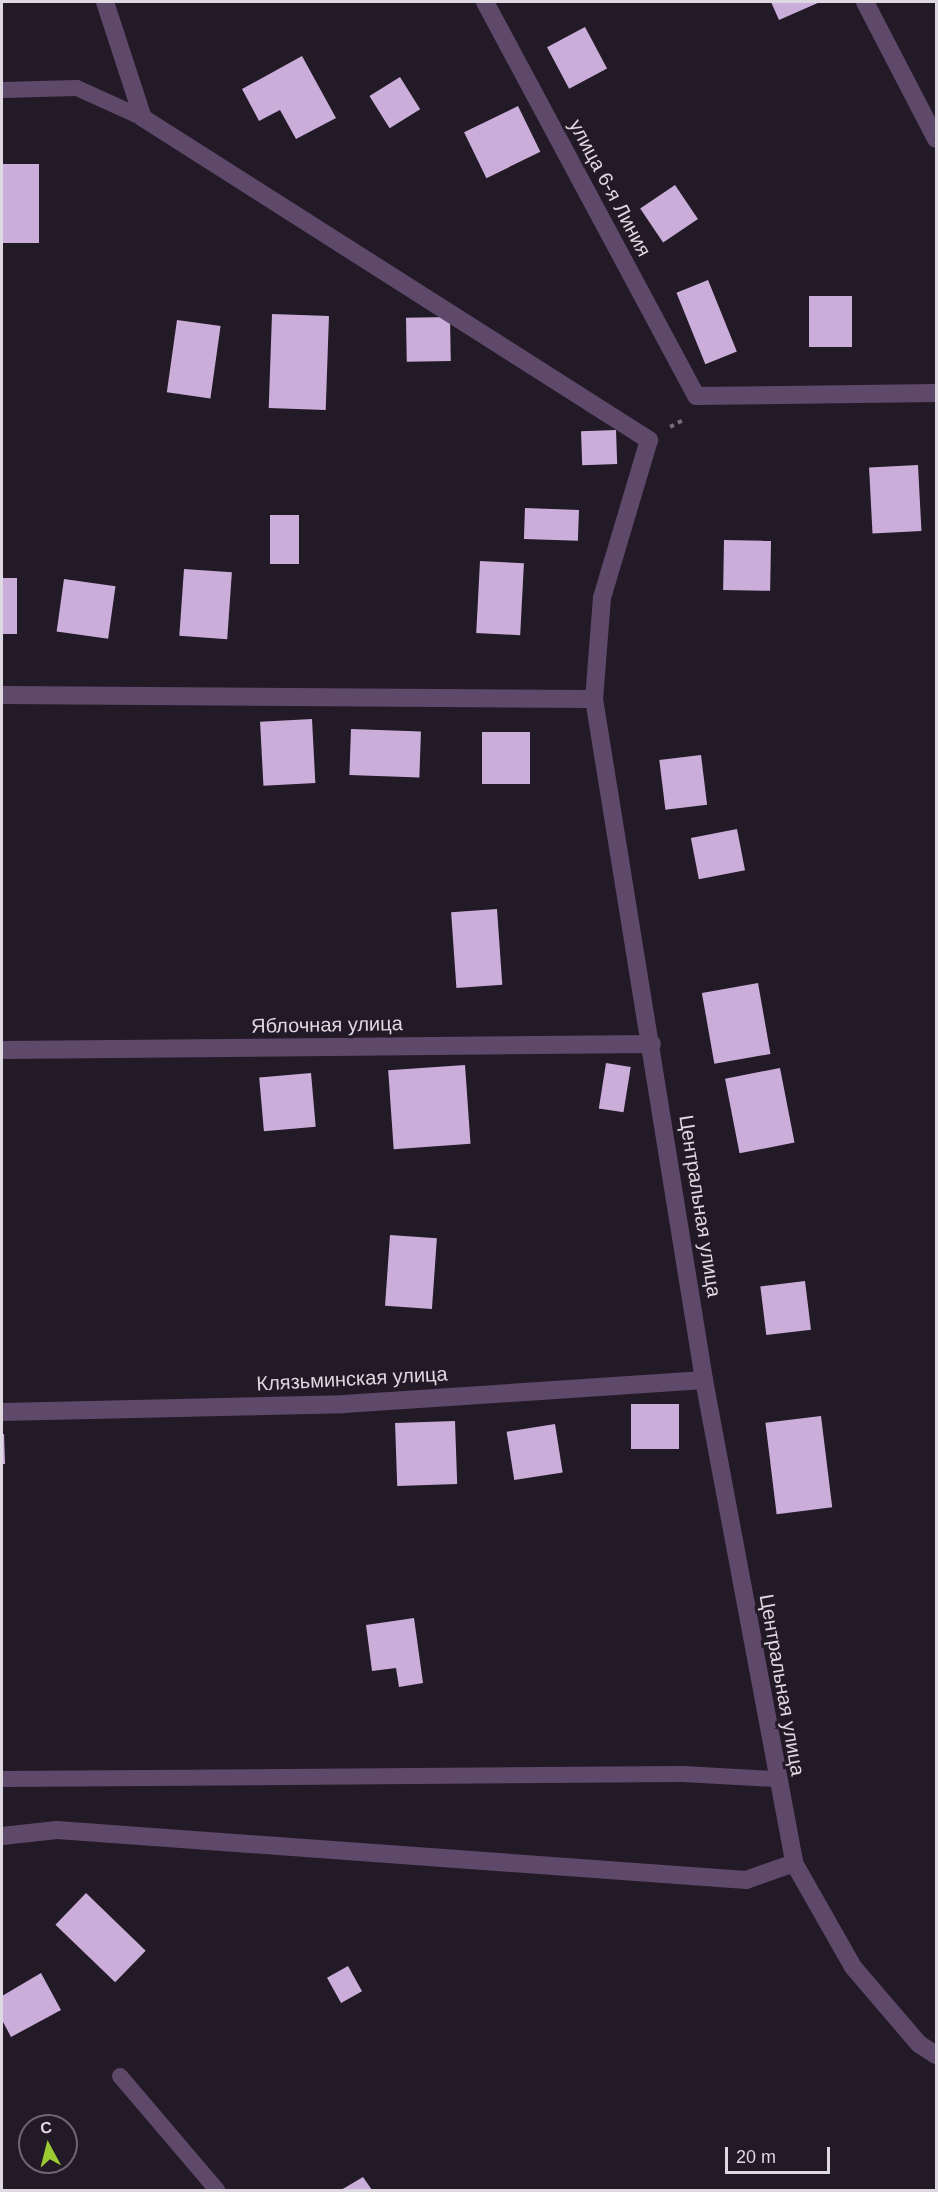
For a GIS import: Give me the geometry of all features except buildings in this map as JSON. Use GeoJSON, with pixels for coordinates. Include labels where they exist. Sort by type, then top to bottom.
{"type":"FeatureCollection","features":[{"type":"Feature","properties":{"kind":"street"},"geometry":{"type":"LineString","coordinates":[[105,2],[143,118],[649,440]]}},
{"type":"Feature","properties":{"kind":"street","name":"улица 6-я Линия"},"geometry":{"type":"LineString","coordinates":[[485,2],[696,396]]}},
{"type":"Feature","properties":{"kind":"street"},"geometry":{"type":"LineString","coordinates":[[865,2],[936,139]]}},
{"type":"Feature","properties":{"kind":"street"},"geometry":{"type":"LineString","coordinates":[[696,396],[936,393]]}},
{"type":"Feature","properties":{"kind":"street","name":"Центральная улица"},"geometry":{"type":"LineString","coordinates":[[649,440],[602,598],[594,699],[652,1044],[704,1380],[776,1779],[794,1863],[853,1968],[919,2044],[936,2055]]}},
{"type":"Feature","properties":{"kind":"street"},"geometry":{"type":"LineString","coordinates":[[2,695],[594,699]]}},
{"type":"Feature","properties":{"kind":"street","name":"Яблочная улица"},"geometry":{"type":"LineString","coordinates":[[2,1050],[652,1044]]}},
{"type":"Feature","properties":{"kind":"street","name":"Клязьминская улица"},"geometry":{"type":"LineString","coordinates":[[2,1412],[344,1404],[704,1380]]}},
{"type":"Feature","properties":{"kind":"street"},"geometry":{"type":"LineString","coordinates":[[2,1836],[57,1830],[746,1880],[794,1863]]}},
{"type":"Feature","properties":{"kind":"lane"},"geometry":{"type":"LineString","coordinates":[[2,90],[77,88],[143,118]]}},
{"type":"Feature","properties":{"kind":"lane"},"geometry":{"type":"LineString","coordinates":[[2,1779],[684,1774],[776,1779]]}},
{"type":"Feature","properties":{"kind":"lane"},"geometry":{"type":"LineString","coordinates":[[120,2076],[217,2190]]}},
{"type":"Feature","properties":{"kind":"path"},"geometry":{"type":"LineString","coordinates":[[649,440],[695,413],[696,396]]}}]}
